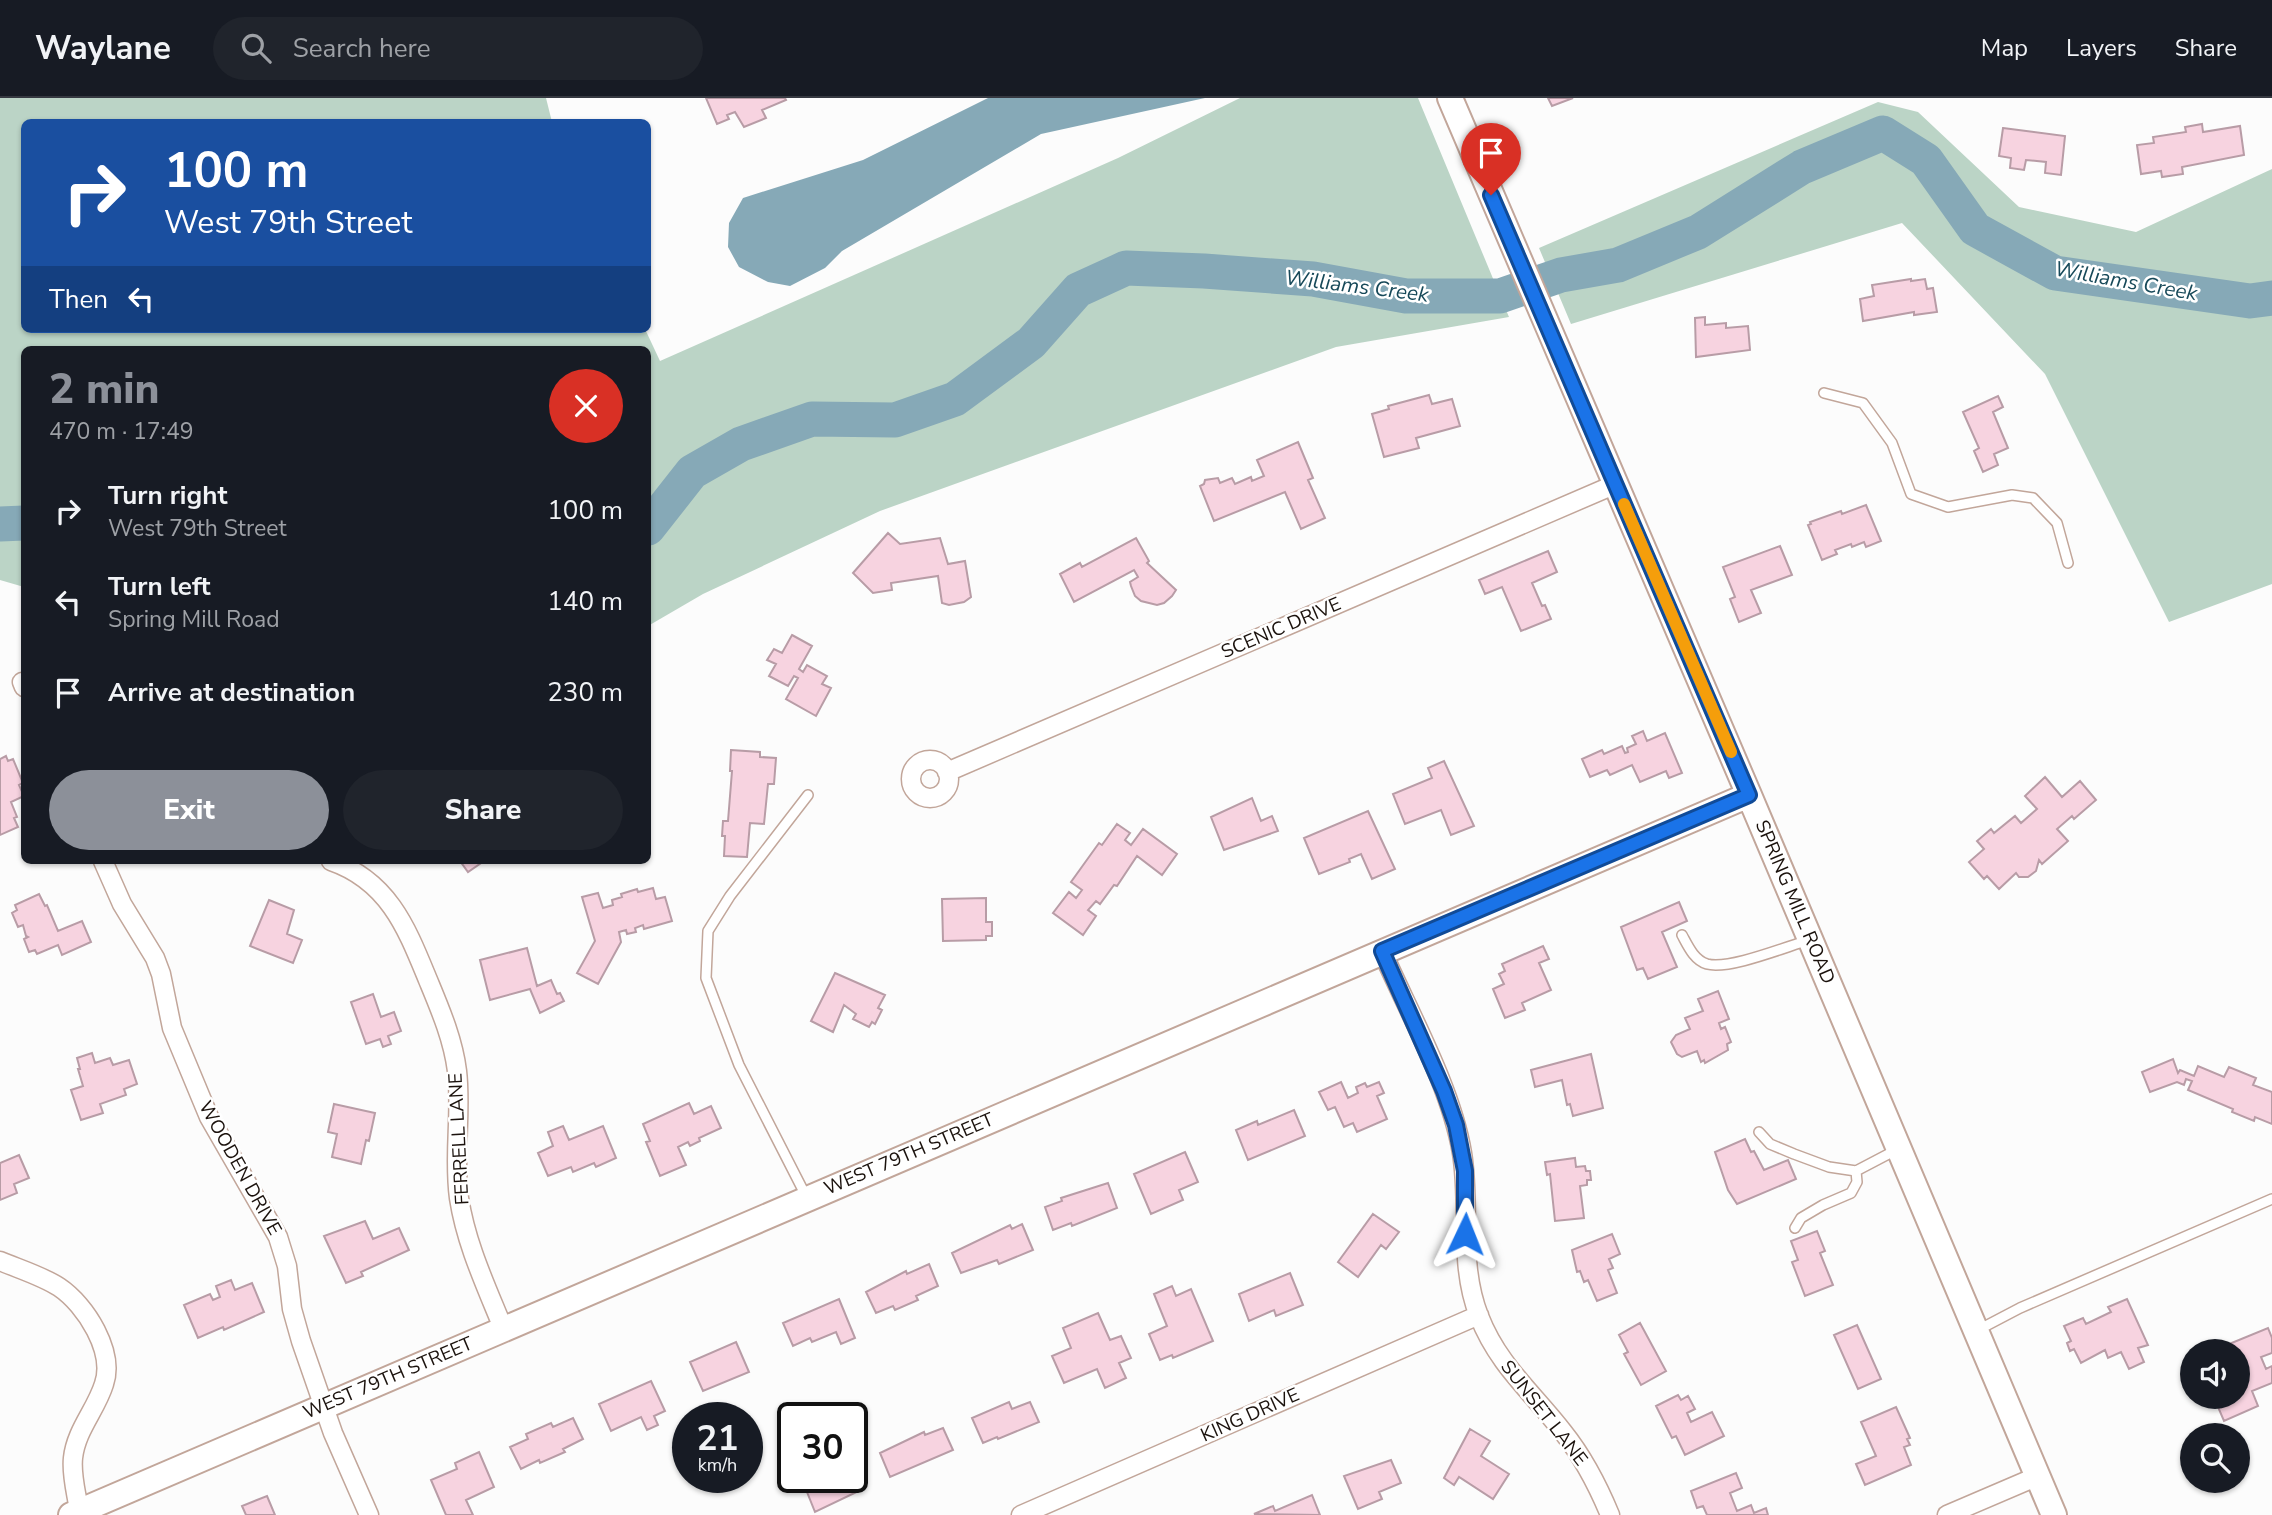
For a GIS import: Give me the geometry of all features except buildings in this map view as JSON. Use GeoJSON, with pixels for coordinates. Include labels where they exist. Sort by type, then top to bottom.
{"type":"FeatureCollection","features":[{"type":"Feature","properties":{"kind":"main road","name":"SPRING MILL ROAD"},"geometry":{"type":"LineString","coordinates":[[1450,98],[2054,1515]]}},
{"type":"Feature","properties":{"kind":"main road","name":"WEST 79TH STREET"},"geometry":{"type":"LineString","coordinates":[[75,1513],[1749,795]]}},
{"type":"Feature","properties":{"kind":"street","name":"SCENIC DRIVE"},"geometry":{"type":"LineString","coordinates":[[947,772],[1616,484]]}},
{"type":"Feature","properties":{"kind":"street","name":"WOODEN DRIVE"},"geometry":{"type":"LineString","coordinates":[[104,864],[122,904],[155,958],[172,1028],[209,1117],[278,1237],[287,1266],[296,1327],[325,1405]]}},
{"type":"Feature","properties":{"kind":"street","name":"FERRELL LANE"},"geometry":{"type":"LineString","coordinates":[[337,864],[362,877],[393,906],[407,930],[446,1024],[457,1079],[459,1108],[456,1160],[462,1213],[474,1256],[503,1328]]}},
{"type":"Feature","properties":{"kind":"street","name":"SUNSET LANE"},"geometry":{"type":"LineString","coordinates":[[1382,951],[1444,1091],[1458,1135],[1466,1189],[1467,1271],[1479,1315],[1490,1340],[1509,1371],[1562,1430],[1577,1451],[1610,1515]]}},
{"type":"Feature","properties":{"kind":"street"},"geometry":{"type":"LineString","coordinates":[[0,1261],[51,1283],[73,1298],[97,1332],[104,1348],[108,1365],[104,1387],[80,1432],[72,1462],[75,1513]]}},
{"type":"Feature","properties":{"kind":"street","name":"KING DRIVE"},"geometry":{"type":"LineString","coordinates":[[1021,1515],[1479,1315]]}},
{"type":"Feature","properties":{"kind":"street"},"geometry":{"type":"LineString","coordinates":[[325,1405],[333,1433],[369,1515]]}},
{"type":"Feature","properties":{"kind":"street"},"geometry":{"type":"LineString","coordinates":[[1947,1515],[2038,1476]]}},
{"type":"Feature","properties":{"kind":"lane"},"geometry":{"type":"LineString","coordinates":[[1824,393],[1863,403],[1892,443],[1911,494],[1948,508],[2012,495],[2033,498],[2057,523],[2068,563]]}},
{"type":"Feature","properties":{"kind":"lane"},"geometry":{"type":"LineString","coordinates":[[807,1198],[740,1065],[706,978],[708,931],[730,896],[808,794]]}},
{"type":"Feature","properties":{"kind":"lane"},"geometry":{"type":"LineString","coordinates":[[1682,935],[1692,954],[1705,964],[1723,965],[1810,939]]}},
{"type":"Feature","properties":{"kind":"lane"},"geometry":{"type":"LineString","coordinates":[[1759,1132],[1770,1144],[1794,1154],[1829,1167],[1856,1171],[1899,1149]]}},
{"type":"Feature","properties":{"kind":"lane"},"geometry":{"type":"LineString","coordinates":[[1795,1228],[1801,1218],[1851,1193],[1857,1182],[1856,1171]]}},
{"type":"Feature","properties":{"kind":"lane"},"geometry":{"type":"LineString","coordinates":[[1976,1331],[2020,1308],[2272,1199]]}},
{"type":"Feature","properties":{"kind":"green space"},"geometry":{"type":"Polygon","coordinates":[[[0,98],[546,98],[551,119],[21,119],[21,333],[647,333],[660,361],[1118,158],[1240,98],[1418,98],[1509,317],[1336,347],[880,511],[703,594],[651,624],[651,346],[21,346],[21,586],[0,580],[0,98]]]}},
{"type":"Feature","properties":{"kind":"green space"},"geometry":{"type":"Polygon","coordinates":[[[1878,102],[1918,112],[2019,207],[2136,232],[2272,169],[2272,584],[2169,622],[2045,374],[1902,223],[1571,324],[1539,248],[1878,102]]]}},
{"type":"Feature","properties":{"kind":"water"},"geometry":{"type":"Polygon","coordinates":[[[988,98],[1205,98],[1041,134],[842,251],[825,268],[790,286],[768,282],[739,267],[728,247],[729,223],[743,198],[863,160],[988,98]]]}},
{"type":"Feature","properties":{"kind":"waterway","name":"Williams Creek"},"geometry":{"type":"LineString","coordinates":[[651,524],[692,472],[741,444],[812,419],[895,420],[955,399],[1031,343],[1078,290],[1126,268],[1313,279],[1406,296],[1500,296],[1561,275],[1618,265],[1698,232],[1802,167],[1883,133],[1926,160],[1975,229],[2055,273],[2250,301],[2272,298]]}},
{"type":"Feature","properties":{"kind":"waterway","name":"Williams Creek"},"geometry":{"type":"LineString","coordinates":[[0,524],[21,523]]}},
{"type":"Feature","properties":{"kind":"slow traffic"},"geometry":{"type":"LineString","coordinates":[[1624,504],[1731,752]]}},
{"type":"Feature","properties":{"kind":"route"},"geometry":{"type":"LineString","coordinates":[[1465,1234],[1465,1171],[1456,1125],[1444,1091],[1382,951],[1749,795],[1491,195]]}}]}
